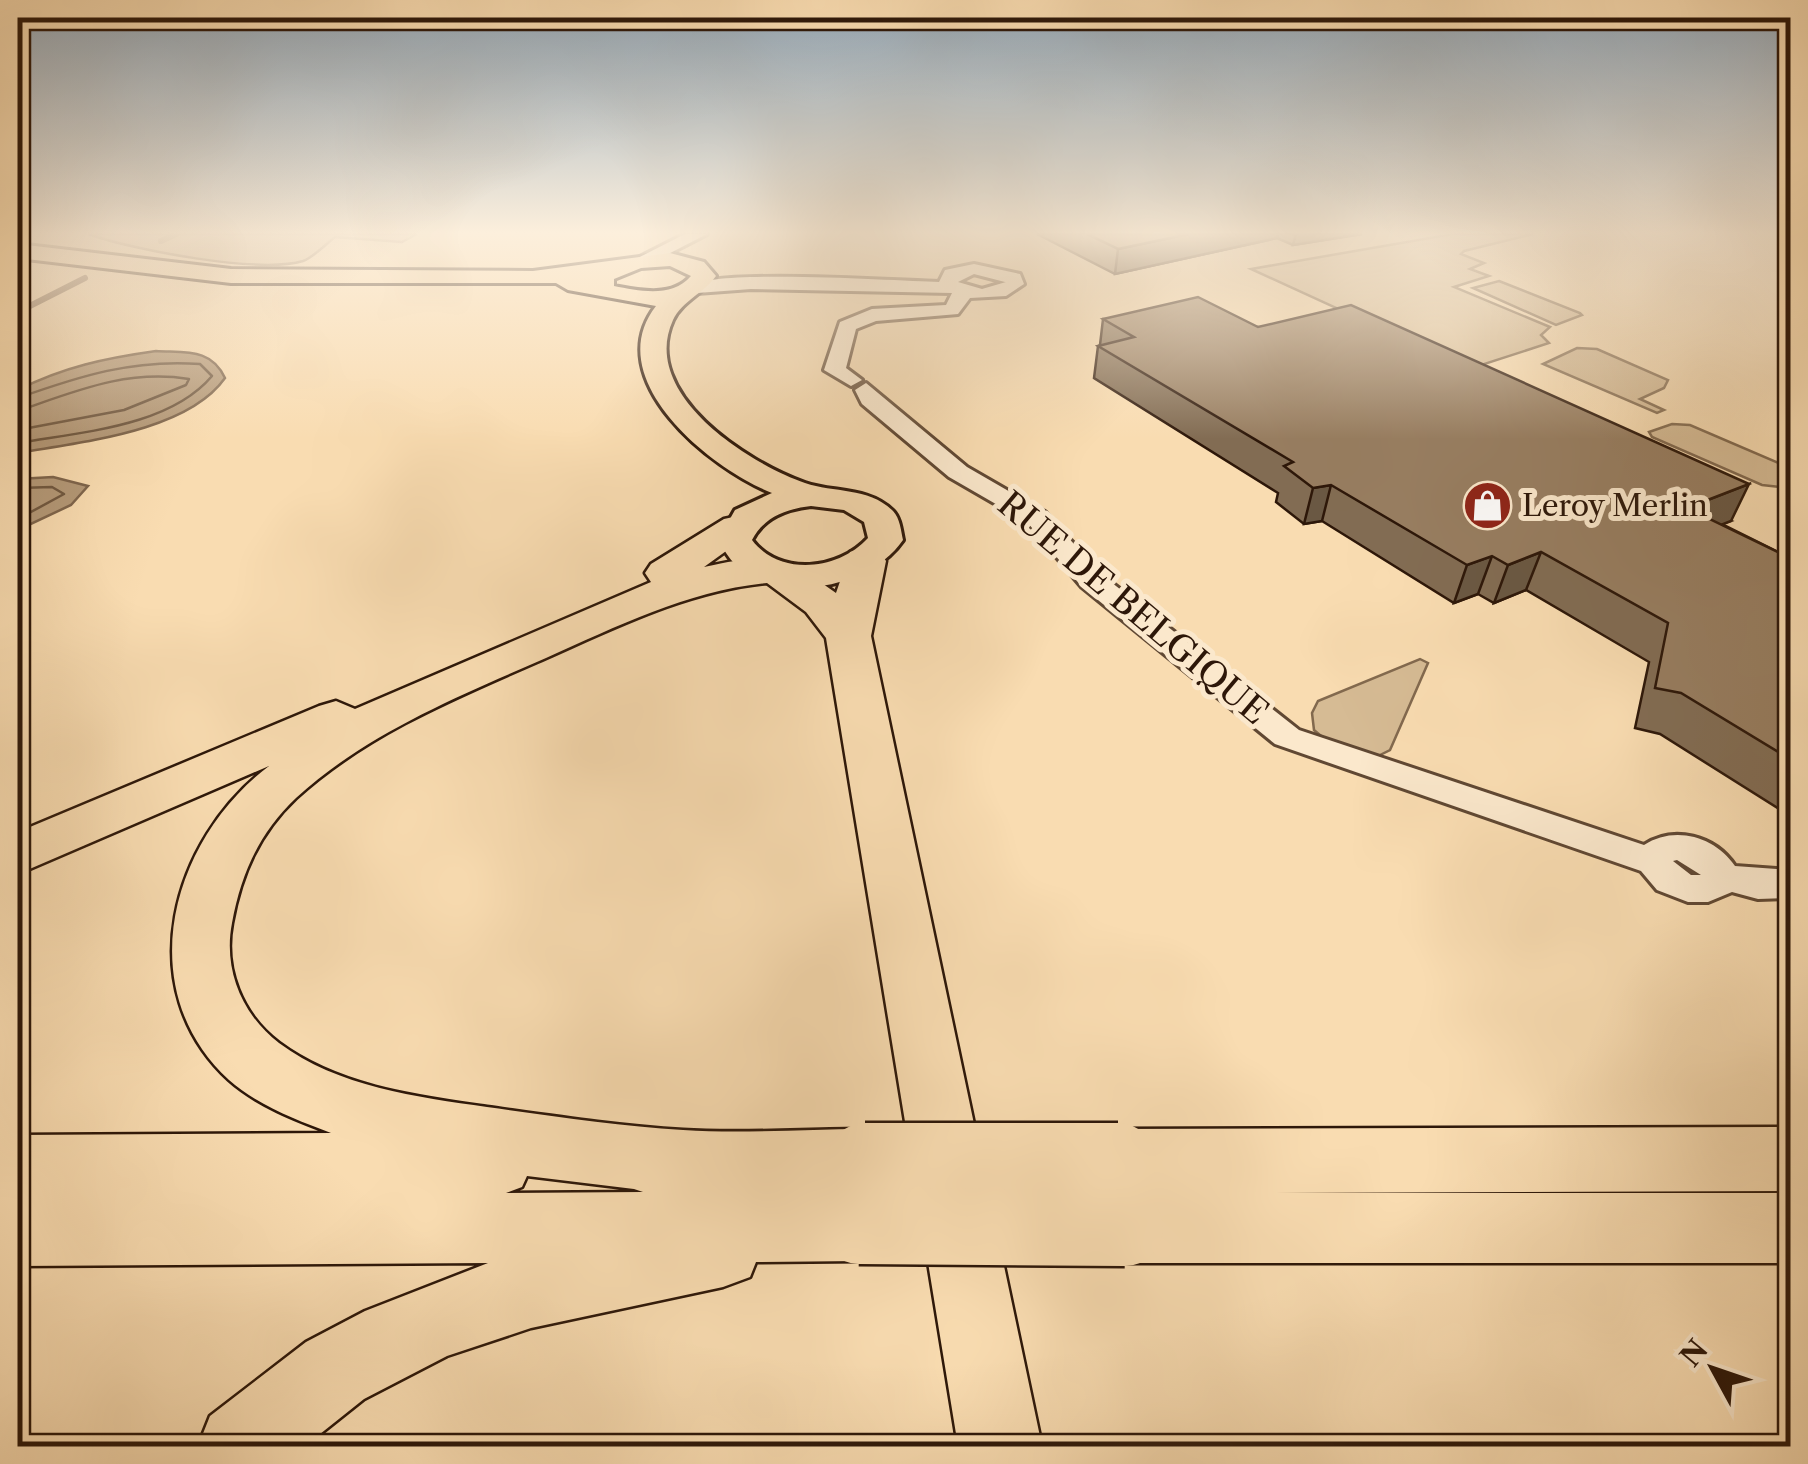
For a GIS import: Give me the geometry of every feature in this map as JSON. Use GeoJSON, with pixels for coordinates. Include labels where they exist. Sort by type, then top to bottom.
{"type":"FeatureCollection","features":[{"type":"Feature","properties":{"kind":"highway"},"geometry":{"type":"LineString","coordinates":[[759,547],[821,602],[848,636]]}},
{"type":"Feature","properties":{"kind":"highway"},"geometry":{"type":"LineString","coordinates":[[18,854],[641,586],[759,547]]}},
{"type":"Feature","properties":{"kind":"highway"},"geometry":{"type":"LineString","coordinates":[[759,547],[727,574],[644,598],[416,698],[325,748],[247,818],[217,868],[200,919],[197,967],[214,1010],[256,1063],[318,1098],[385,1120],[438,1130],[687,1162],[862,1194]]}},
{"type":"Feature","properties":{"kind":"highway"},"geometry":{"type":"LineString","coordinates":[[865,561],[848,636],[1000,1446]]}},
{"type":"Feature","properties":{"kind":"highway"},"geometry":{"type":"LineString","coordinates":[[1122,1194],[1790,1159]]}},
{"type":"Feature","properties":{"kind":"highway"},"geometry":{"type":"LineString","coordinates":[[18,1167],[687,1162]]}},
{"type":"Feature","properties":{"kind":"highway"},"geometry":{"type":"LineString","coordinates":[[240,1446],[348,1362],[476,1304],[862,1194]]}},
{"type":"Feature","properties":{"kind":"highway"},"geometry":{"type":"LineString","coordinates":[[18,1232],[862,1194],[1122,1194],[1790,1228]]}},
{"type":"Feature","properties":{"kind":"main road"},"geometry":{"type":"LineString","coordinates":[[629,302],[654,329]]}},
{"type":"Feature","properties":{"kind":"main road"},"geometry":{"type":"LineString","coordinates":[[669,302],[654,329],[660,384],[686,418],[727,457],[811,496],[852,501],[880,517],[886,540],[865,561],[840,571],[759,547]]}},
{"type":"Feature","properties":{"kind":"main road"},"geometry":{"type":"LineString","coordinates":[[727,457],[759,547]]}},
{"type":"Feature","properties":{"kind":"main road"},"geometry":{"type":"LineString","coordinates":[[759,547],[775,503],[811,496]]}},
{"type":"Feature","properties":{"kind":"street","name":"RUE DE BELGIQUE"},"geometry":{"type":"LineString","coordinates":[[960,302],[951,310],[872,315],[847,326],[835,370],[858,385],[958,472],[1036,518],[1092,581],[1287,737],[1653,861],[1661,848],[1689,848],[1708,859],[1720,876],[1758,885],[1790,884]]}},
{"type":"Feature","properties":{"kind":"shaded area"},"geometry":{"type":"Polygon","coordinates":[[[1324,302],[1491,302],[1550,327],[1541,335],[1549,343],[1469,369],[1324,302]]]}},
{"type":"Feature","properties":{"kind":"shaded area"},"geometry":{"type":"Polygon","coordinates":[[[1505,302],[1553,302],[1582,315],[1556,325],[1505,302]]]}},
{"type":"Feature","properties":{"kind":"shaded area"},"geometry":{"type":"Polygon","coordinates":[[[1577,348],[1597,349],[1668,380],[1664,388],[1640,399],[1664,410],[1657,413],[1543,364],[1577,348]]]}},
{"type":"Feature","properties":{"kind":"shaded area"},"geometry":{"type":"Polygon","coordinates":[[[1672,424],[1690,425],[1790,468],[1790,488],[1762,485],[1652,437],[1649,432],[1672,424]]]}},
{"type":"Feature","properties":{"kind":"shaded area"},"geometry":{"type":"Polygon","coordinates":[[[1420,659],[1428,663],[1390,750],[1378,756],[1327,741],[1314,730],[1312,713],[1318,701],[1420,659]]]}},
{"type":"Feature","properties":{"kind":"water"},"geometry":{"type":"Polygon","coordinates":[[[156,351],[205,357],[213,361],[225,378],[208,396],[159,423],[101,439],[18,453],[18,390],[85,364],[156,351]]]}},
{"type":"Feature","properties":{"kind":"water"},"geometry":{"type":"Polygon","coordinates":[[[53,477],[88,486],[71,505],[18,530],[18,479],[53,477]]]}},
{"type":"Feature","properties":{"kind":"building","name":"Leroy Merlin"},"geometry":{"type":"Polygon","coordinates":[[[1175,302],[1209,302],[1258,327],[1351,305],[1749,484],[1687,508],[1790,558],[1790,759],[1681,693],[1655,688],[1668,623],[1541,552],[1508,565],[1492,556],[1467,565],[1331,485],[1313,488],[1284,466],[1293,462],[1098,346],[1134,337],[1103,319],[1175,302]]]}},
{"type":"Feature","properties":{"kind":"waterway"},"geometry":{"type":"LineString","coordinates":[[18,312],[37,302]]}},
{"type":"Feature","properties":{"kind":"place","name":"Leroy Merlin"},"geometry":{"type":"Point","coordinates":[1487,506]}}]}
